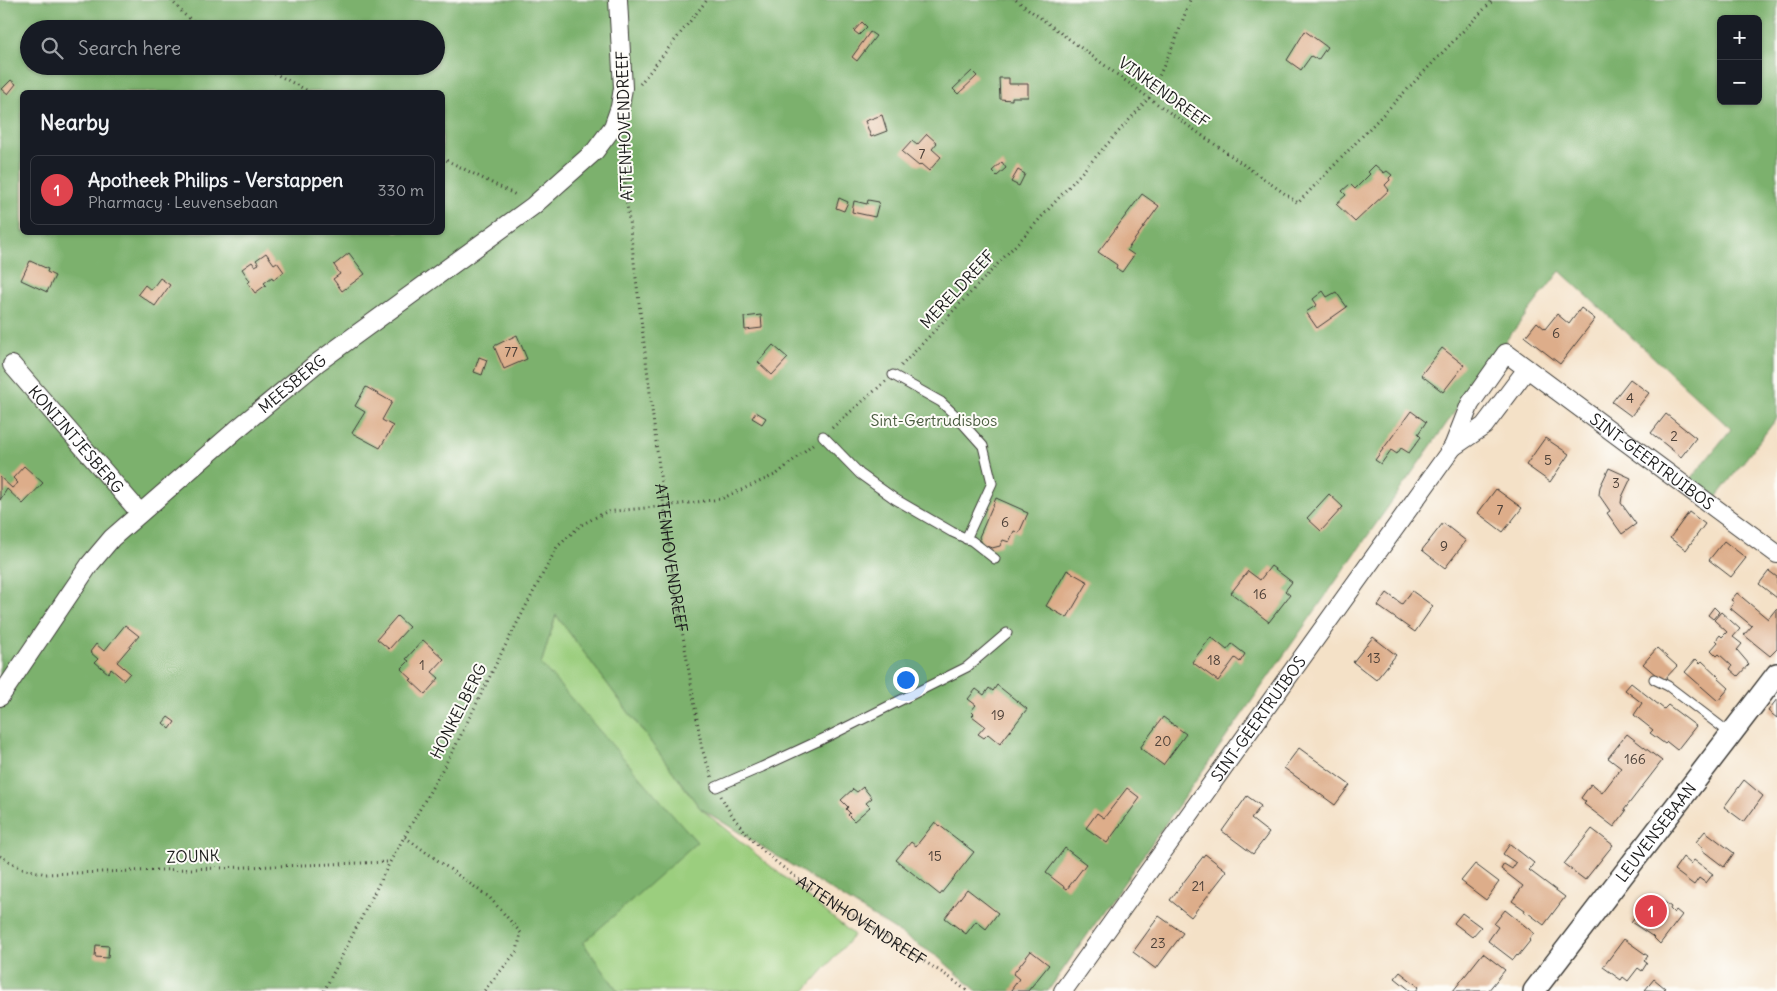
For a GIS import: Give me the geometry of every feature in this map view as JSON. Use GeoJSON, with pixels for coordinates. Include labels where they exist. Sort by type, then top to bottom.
{"type":"FeatureCollection","features":[{"type":"Feature","properties":{"kind":"street","name":"ATTENHOVENDREEF"},"geometry":{"type":"LineString","coordinates":[[618,0],[623,88],[620,107]]}},
{"type":"Feature","properties":{"kind":"street","name":"MEESBERG"},"geometry":{"type":"LineString","coordinates":[[0,697],[90,564],[112,538],[317,363],[533,206],[595,151],[613,127],[620,107]]}},
{"type":"Feature","properties":{"kind":"street","name":"SINT-GEERTRUIBOS"},"geometry":{"type":"LineString","coordinates":[[1063,991],[1453,447],[1470,404],[1506,353],[1777,554]]}},
{"type":"Feature","properties":{"kind":"street","name":"KONIJNTJESBERG"},"geometry":{"type":"LineString","coordinates":[[12,365],[140,513]]}},
{"type":"Feature","properties":{"kind":"street","name":"SINT-GEERTRUIBOS"},"geometry":{"type":"LineString","coordinates":[[1453,447],[1484,426],[1527,369]]}},
{"type":"Feature","properties":{"kind":"street","name":"LEUVENSEBAAN"},"geometry":{"type":"LineString","coordinates":[[1534,991],[1777,674]]}},
{"type":"Feature","properties":{"kind":"lane"},"geometry":{"type":"LineString","coordinates":[[893,375],[941,402],[983,446],[992,483],[966,539]]}},
{"type":"Feature","properties":{"kind":"lane"},"geometry":{"type":"LineString","coordinates":[[823,436],[860,474],[895,499],[972,541],[995,559]]}},
{"type":"Feature","properties":{"kind":"lane"},"geometry":{"type":"LineString","coordinates":[[716,787],[821,740],[967,667],[1007,633]]}},
{"type":"Feature","properties":{"kind":"lane"},"geometry":{"type":"LineString","coordinates":[[1654,679],[1668,686],[1731,734]]}},
{"type":"Feature","properties":{"kind":"path"},"geometry":{"type":"LineString","coordinates":[[171,0],[192,20]]}},
{"type":"Feature","properties":{"kind":"path"},"geometry":{"type":"LineString","coordinates":[[638,86],[707,0]]}},
{"type":"Feature","properties":{"kind":"path","name":"VINKENDREEF"},"geometry":{"type":"LineString","coordinates":[[1016,0],[1149,98],[1298,203],[1493,0]]}},
{"type":"Feature","properties":{"kind":"path","name":"MERELDREEF"},"geometry":{"type":"LineString","coordinates":[[665,506],[721,499],[776,474],[893,375],[1027,233],[1149,98],[1176,39],[1190,0]]}},
{"type":"Feature","properties":{"kind":"path"},"geometry":{"type":"LineString","coordinates":[[278,75],[306,90]]}},
{"type":"Feature","properties":{"kind":"path","name":"ATTENHOVENDREEF"},"geometry":{"type":"LineString","coordinates":[[622,136],[626,196],[671,565],[702,749],[716,787],[728,811],[763,851],[808,886],[949,977],[967,991]]}},
{"type":"Feature","properties":{"kind":"path"},"geometry":{"type":"LineString","coordinates":[[445,159],[511,192],[533,206]]}},
{"type":"Feature","properties":{"kind":"path","name":"HONKELBERG"},"geometry":{"type":"LineString","coordinates":[[324,991],[390,862],[455,747],[557,547],[581,525],[606,512],[665,506]]}},
{"type":"Feature","properties":{"kind":"path"},"geometry":{"type":"LineString","coordinates":[[405,837],[490,898],[520,933],[517,951],[484,991]]}},
{"type":"Feature","properties":{"kind":"path","name":"ZOUNK"},"geometry":{"type":"LineString","coordinates":[[0,856],[21,868],[46,874],[390,862]]}},
{"type":"Feature","properties":{"kind":"green space","name":"Sint-Gertrudisbos"},"geometry":{"type":"Polygon","coordinates":[[[0,0],[1777,0],[1777,418],[1715,499],[1690,480],[1731,429],[1560,271],[1494,356],[1048,991],[977,991],[938,957],[700,808],[556,615],[541,664],[697,842],[583,943],[618,991],[0,991],[0,0]]]}},
{"type":"Feature","properties":{"kind":"green space"},"geometry":{"type":"Polygon","coordinates":[[[556,615],[700,808],[854,935],[805,991],[618,991],[583,943],[541,664],[556,615]]]}},
{"type":"Feature","properties":{"kind":"building"},"geometry":{"type":"Polygon","coordinates":[[[862,22],[867,27],[859,35],[854,31],[862,22]]]}},
{"type":"Feature","properties":{"kind":"building"},"geometry":{"type":"Polygon","coordinates":[[[1305,31],[1327,47],[1318,60],[1311,56],[1301,70],[1287,60],[1305,31]]]}},
{"type":"Feature","properties":{"kind":"building"},"geometry":{"type":"Polygon","coordinates":[[[870,32],[876,36],[857,61],[852,57],[870,32]]]}},
{"type":"Feature","properties":{"kind":"building"},"geometry":{"type":"Polygon","coordinates":[[[972,71],[977,76],[958,94],[953,89],[972,71]]]}},
{"type":"Feature","properties":{"kind":"building"},"geometry":{"type":"Polygon","coordinates":[[[999,78],[1009,78],[1009,84],[1028,84],[1028,97],[1012,97],[1012,100],[1000,99],[999,78]]]}},
{"type":"Feature","properties":{"kind":"building"},"geometry":{"type":"Polygon","coordinates":[[[11,80],[16,84],[8,94],[2,89],[11,80]]]}},
{"type":"Feature","properties":{"kind":"building"},"geometry":{"type":"Polygon","coordinates":[[[882,115],[887,131],[871,137],[865,121],[882,115]]]}},
{"type":"Feature","properties":{"kind":"building"},"geometry":{"type":"Polygon","coordinates":[[[927,134],[937,143],[932,149],[941,157],[929,171],[921,164],[919,166],[902,152],[912,141],[917,145],[927,134]]]}},
{"type":"Feature","properties":{"kind":"building"},"geometry":{"type":"Polygon","coordinates":[[[1002,162],[1006,168],[997,176],[992,171],[1002,162]]]}},
{"type":"Feature","properties":{"kind":"building"},"geometry":{"type":"Polygon","coordinates":[[[1375,165],[1384,173],[1387,171],[1392,175],[1385,185],[1389,190],[1355,222],[1336,204],[1346,195],[1342,191],[1350,184],[1355,189],[1370,174],[1368,172],[1375,165]]]}},
{"type":"Feature","properties":{"kind":"building"},"geometry":{"type":"Polygon","coordinates":[[[1018,170],[1025,174],[1019,186],[1011,182],[1018,170]]]}},
{"type":"Feature","properties":{"kind":"building"},"geometry":{"type":"Polygon","coordinates":[[[1142,194],[1159,206],[1127,250],[1134,255],[1122,272],[1116,268],[1117,265],[1098,252],[1142,194]]]}},
{"type":"Feature","properties":{"kind":"building"},"geometry":{"type":"Polygon","coordinates":[[[839,198],[848,202],[844,211],[836,208],[839,198]]]}},
{"type":"Feature","properties":{"kind":"building"},"geometry":{"type":"Polygon","coordinates":[[[868,200],[879,202],[875,217],[852,212],[854,201],[867,204],[868,200]]]}},
{"type":"Feature","properties":{"kind":"building"},"geometry":{"type":"Polygon","coordinates":[[[266,253],[274,264],[277,262],[284,272],[273,280],[272,277],[264,283],[266,285],[255,293],[242,269],[252,262],[255,266],[259,264],[256,260],[266,253]]]}},
{"type":"Feature","properties":{"kind":"building"},"geometry":{"type":"Polygon","coordinates":[[[349,253],[365,274],[342,291],[333,279],[340,274],[334,265],[349,253]]]}},
{"type":"Feature","properties":{"kind":"building"},"geometry":{"type":"Polygon","coordinates":[[[30,261],[48,269],[47,272],[55,276],[47,292],[21,280],[30,261]]]}},
{"type":"Feature","properties":{"kind":"building"},"geometry":{"type":"Polygon","coordinates":[[[160,278],[170,285],[155,306],[138,294],[145,285],[151,290],[160,278]]]}},
{"type":"Feature","properties":{"kind":"building"},"geometry":{"type":"Polygon","coordinates":[[[1323,291],[1327,297],[1336,292],[1347,307],[1317,328],[1306,312],[1317,305],[1313,299],[1323,291]]]}},
{"type":"Feature","properties":{"kind":"building"},"geometry":{"type":"Polygon","coordinates":[[[1581,308],[1595,319],[1560,364],[1525,337],[1537,322],[1545,329],[1557,314],[1569,324],[1581,308]]]}},
{"type":"Feature","properties":{"kind":"building"},"geometry":{"type":"Polygon","coordinates":[[[761,315],[762,328],[745,330],[744,317],[761,315]]]}},
{"type":"Feature","properties":{"kind":"building"},"geometry":{"type":"Polygon","coordinates":[[[517,335],[527,359],[504,369],[494,346],[517,335]]]}},
{"type":"Feature","properties":{"kind":"building"},"geometry":{"type":"Polygon","coordinates":[[[773,345],[788,358],[772,375],[758,362],[773,345]]]}},
{"type":"Feature","properties":{"kind":"building"},"geometry":{"type":"Polygon","coordinates":[[[1442,348],[1464,365],[1443,392],[1421,375],[1442,348]]]}},
{"type":"Feature","properties":{"kind":"building"},"geometry":{"type":"Polygon","coordinates":[[[479,357],[487,360],[482,375],[474,372],[479,357]]]}},
{"type":"Feature","properties":{"kind":"building"},"geometry":{"type":"Polygon","coordinates":[[[1630,379],[1649,393],[1631,416],[1612,402],[1630,379]]]}},
{"type":"Feature","properties":{"kind":"building"},"geometry":{"type":"Polygon","coordinates":[[[366,387],[392,402],[382,420],[393,426],[380,448],[352,433],[365,412],[355,406],[366,387]]]}},
{"type":"Feature","properties":{"kind":"building"},"geometry":{"type":"Polygon","coordinates":[[[1411,411],[1426,422],[1418,434],[1421,437],[1409,453],[1401,448],[1397,454],[1391,450],[1381,464],[1375,460],[1411,411]]]}},
{"type":"Feature","properties":{"kind":"building"},"geometry":{"type":"Polygon","coordinates":[[[756,412],[766,418],[762,424],[752,418],[756,412]]]}},
{"type":"Feature","properties":{"kind":"building"},"geometry":{"type":"Polygon","coordinates":[[[1666,414],[1696,438],[1681,457],[1651,433],[1666,414]]]}},
{"type":"Feature","properties":{"kind":"building"},"geometry":{"type":"Polygon","coordinates":[[[1545,438],[1569,454],[1550,482],[1526,465],[1545,438]]]}},
{"type":"Feature","properties":{"kind":"building"},"geometry":{"type":"Polygon","coordinates":[[[24,466],[43,483],[23,504],[7,489],[0,500],[0,477],[12,488],[18,483],[13,478],[24,466]]]}},
{"type":"Feature","properties":{"kind":"building"},"geometry":{"type":"Polygon","coordinates":[[[1609,468],[1631,478],[1621,503],[1636,524],[1622,534],[1607,513],[1610,511],[1599,495],[1600,487],[1609,468]]]}},
{"type":"Feature","properties":{"kind":"building"},"geometry":{"type":"Polygon","coordinates":[[[1496,489],[1522,508],[1503,532],[1478,513],[1496,489]]]}},
{"type":"Feature","properties":{"kind":"building"},"geometry":{"type":"Polygon","coordinates":[[[1329,494],[1343,507],[1321,531],[1307,518],[1329,494]]]}},
{"type":"Feature","properties":{"kind":"building"},"geometry":{"type":"Polygon","coordinates":[[[996,498],[1028,513],[1019,533],[1014,531],[1009,542],[1003,540],[1000,546],[992,548],[983,545],[979,537],[996,498]]]}},
{"type":"Feature","properties":{"kind":"building"},"geometry":{"type":"Polygon","coordinates":[[[1689,512],[1705,524],[1686,550],[1670,538],[1689,512]]]}},
{"type":"Feature","properties":{"kind":"building"},"geometry":{"type":"Polygon","coordinates":[[[1443,523],[1466,541],[1445,568],[1422,550],[1443,523]]]}},
{"type":"Feature","properties":{"kind":"building"},"geometry":{"type":"Polygon","coordinates":[[[1724,541],[1746,558],[1731,577],[1709,560],[1724,541]]]}},
{"type":"Feature","properties":{"kind":"building"},"geometry":{"type":"Polygon","coordinates":[[[1271,566],[1292,582],[1285,591],[1290,595],[1269,622],[1231,593],[1248,571],[1260,580],[1271,566]]]}},
{"type":"Feature","properties":{"kind":"building"},"geometry":{"type":"Polygon","coordinates":[[[1067,570],[1088,582],[1067,618],[1046,606],[1067,570]]]}},
{"type":"Feature","properties":{"kind":"building"},"geometry":{"type":"Polygon","coordinates":[[[1769,571],[1777,577],[1777,598],[1759,584],[1769,571]]]}},
{"type":"Feature","properties":{"kind":"building"},"geometry":{"type":"Polygon","coordinates":[[[1412,591],[1433,606],[1415,632],[1378,606],[1387,593],[1402,604],[1412,591]]]}},
{"type":"Feature","properties":{"kind":"building"},"geometry":{"type":"Polygon","coordinates":[[[1737,593],[1768,619],[1777,610],[1777,649],[1770,656],[1744,635],[1752,626],[1730,608],[1734,602],[1731,600],[1737,593]]]}},
{"type":"Feature","properties":{"kind":"building"},"geometry":{"type":"Polygon","coordinates":[[[1714,607],[1719,612],[1713,619],[1708,615],[1714,607]]]}},
{"type":"Feature","properties":{"kind":"building"},"geometry":{"type":"Polygon","coordinates":[[[1721,612],[1740,629],[1733,637],[1742,644],[1737,650],[1749,664],[1738,676],[1730,669],[1732,666],[1719,654],[1717,656],[1711,650],[1718,642],[1716,640],[1720,635],[1722,637],[1727,632],[1714,620],[1721,612]]]}},
{"type":"Feature","properties":{"kind":"building"},"geometry":{"type":"Polygon","coordinates":[[[397,616],[409,627],[389,649],[377,639],[397,616]]]}},
{"type":"Feature","properties":{"kind":"building"},"geometry":{"type":"Polygon","coordinates":[[[125,625],[139,636],[117,662],[130,673],[124,680],[111,669],[108,673],[95,662],[98,659],[90,652],[96,644],[104,651],[125,625]]]}},
{"type":"Feature","properties":{"kind":"building"},"geometry":{"type":"Polygon","coordinates":[[[1211,637],[1227,650],[1232,644],[1245,654],[1240,662],[1235,658],[1218,681],[1192,662],[1211,637]]]}},
{"type":"Feature","properties":{"kind":"building"},"geometry":{"type":"Polygon","coordinates":[[[1373,637],[1396,655],[1376,680],[1353,662],[1373,637]]]}},
{"type":"Feature","properties":{"kind":"building"},"geometry":{"type":"Polygon","coordinates":[[[423,640],[444,659],[432,672],[439,678],[425,694],[401,669],[409,661],[406,659],[423,640]]]}},
{"type":"Feature","properties":{"kind":"building"},"geometry":{"type":"Polygon","coordinates":[[[1657,648],[1677,666],[1663,681],[1643,664],[1657,648]]]}},
{"type":"Feature","properties":{"kind":"building"},"geometry":{"type":"Polygon","coordinates":[[[1696,659],[1700,663],[1702,661],[1729,688],[1718,701],[1685,672],[1696,659]]]}},
{"type":"Feature","properties":{"kind":"building"},"geometry":{"type":"Polygon","coordinates":[[[1631,683],[1664,709],[1668,705],[1696,726],[1677,750],[1650,733],[1653,730],[1634,715],[1642,703],[1625,690],[1631,683]]]}},
{"type":"Feature","properties":{"kind":"building"},"geometry":{"type":"Polygon","coordinates":[[[997,685],[1027,709],[1000,744],[988,734],[984,738],[978,734],[985,726],[972,716],[974,714],[971,711],[976,705],[968,699],[976,689],[984,695],[989,688],[993,691],[997,685]]]}},
{"type":"Feature","properties":{"kind":"building"},"geometry":{"type":"Polygon","coordinates":[[[1777,699],[1777,718],[1768,711],[1777,699]]]}},
{"type":"Feature","properties":{"kind":"building"},"geometry":{"type":"Polygon","coordinates":[[[168,717],[175,722],[170,729],[163,723],[168,717]]]}},
{"type":"Feature","properties":{"kind":"building"},"geometry":{"type":"Polygon","coordinates":[[[1163,717],[1186,734],[1163,765],[1140,748],[1163,717]]]}},
{"type":"Feature","properties":{"kind":"building"},"geometry":{"type":"Polygon","coordinates":[[[1627,734],[1662,761],[1624,810],[1626,811],[1614,827],[1584,804],[1586,802],[1581,798],[1591,784],[1602,793],[1621,768],[1608,758],[1627,734]]]}},
{"type":"Feature","properties":{"kind":"building"},"geometry":{"type":"Polygon","coordinates":[[[1299,748],[1350,785],[1335,805],[1284,768],[1299,748]]]}},
{"type":"Feature","properties":{"kind":"building"},"geometry":{"type":"Polygon","coordinates":[[[1744,780],[1763,796],[1744,822],[1724,807],[1744,780]]]}},
{"type":"Feature","properties":{"kind":"building"},"geometry":{"type":"Polygon","coordinates":[[[863,787],[872,798],[866,803],[870,807],[854,821],[848,815],[850,813],[846,809],[848,807],[841,800],[853,789],[857,792],[863,787]]]}},
{"type":"Feature","properties":{"kind":"building"},"geometry":{"type":"Polygon","coordinates":[[[1127,788],[1140,798],[1107,843],[1086,828],[1097,813],[1104,818],[1127,788]]]}},
{"type":"Feature","properties":{"kind":"building"},"geometry":{"type":"Polygon","coordinates":[[[1247,796],[1261,806],[1251,819],[1269,833],[1253,854],[1222,831],[1247,796]]]}},
{"type":"Feature","properties":{"kind":"building"},"geometry":{"type":"Polygon","coordinates":[[[935,822],[974,852],[940,895],[896,860],[911,842],[916,846],[935,822]]]}},
{"type":"Feature","properties":{"kind":"building"},"geometry":{"type":"Polygon","coordinates":[[[1592,829],[1613,845],[1585,880],[1564,864],[1592,829]]]}},
{"type":"Feature","properties":{"kind":"building"},"geometry":{"type":"Polygon","coordinates":[[[1705,831],[1734,853],[1724,867],[1702,850],[1703,848],[1696,842],[1705,831]]]}},
{"type":"Feature","properties":{"kind":"building"},"geometry":{"type":"Polygon","coordinates":[[[1510,844],[1534,863],[1529,870],[1565,897],[1544,925],[1524,912],[1525,910],[1512,901],[1523,886],[1501,869],[1504,864],[1512,869],[1516,863],[1503,854],[1510,844]]]}},
{"type":"Feature","properties":{"kind":"building"},"geometry":{"type":"Polygon","coordinates":[[[1065,848],[1086,864],[1067,889],[1046,873],[1065,848]]]}},
{"type":"Feature","properties":{"kind":"building"},"geometry":{"type":"Polygon","coordinates":[[[1205,854],[1227,871],[1191,917],[1170,900],[1205,854]]]}},
{"type":"Feature","properties":{"kind":"building"},"geometry":{"type":"Polygon","coordinates":[[[1683,857],[1691,864],[1694,860],[1713,874],[1706,883],[1699,878],[1694,885],[1674,870],[1683,857]]]}},
{"type":"Feature","properties":{"kind":"building"},"geometry":{"type":"Polygon","coordinates":[[[1475,864],[1499,882],[1486,900],[1461,881],[1475,864]]]}},
{"type":"Feature","properties":{"kind":"building"},"geometry":{"type":"Polygon","coordinates":[[[967,889],[998,913],[986,929],[976,921],[966,934],[945,918],[967,889]]]}},
{"type":"Feature","properties":{"kind":"building"},"geometry":{"type":"Polygon","coordinates":[[[1654,897],[1671,907],[1670,909],[1674,913],[1676,910],[1682,915],[1660,944],[1652,936],[1631,922],[1648,900],[1650,902],[1654,897]]]}},
{"type":"Feature","properties":{"kind":"building"},"geometry":{"type":"Polygon","coordinates":[[[1505,910],[1534,933],[1530,941],[1513,960],[1488,941],[1498,927],[1494,924],[1505,910]]]}},
{"type":"Feature","properties":{"kind":"building"},"geometry":{"type":"Polygon","coordinates":[[[1462,913],[1481,927],[1472,937],[1454,923],[1462,913]]]}},
{"type":"Feature","properties":{"kind":"building"},"geometry":{"type":"Polygon","coordinates":[[[1159,916],[1183,933],[1156,969],[1133,952],[1159,916]]]}},
{"type":"Feature","properties":{"kind":"building"},"geometry":{"type":"Polygon","coordinates":[[[1624,939],[1648,956],[1644,961],[1647,963],[1642,971],[1638,968],[1628,981],[1623,977],[1621,980],[1603,967],[1624,939]]]}},
{"type":"Feature","properties":{"kind":"building"},"geometry":{"type":"Polygon","coordinates":[[[96,945],[109,946],[108,958],[95,957],[96,945]]]}},
{"type":"Feature","properties":{"kind":"building"},"geometry":{"type":"Polygon","coordinates":[[[1031,951],[1049,965],[1028,991],[1012,991],[1019,979],[1013,974],[1031,951]]]}},
{"type":"Feature","properties":{"kind":"building"},"geometry":{"type":"Polygon","coordinates":[[[1483,953],[1505,970],[1488,991],[1453,991],[1483,953]]]}},
{"type":"Feature","properties":{"kind":"building"},"geometry":{"type":"Polygon","coordinates":[[[1400,972],[1419,987],[1416,991],[1411,991],[1395,978],[1400,972]]]}},
{"type":"Feature","properties":{"kind":"building"},"geometry":{"type":"Polygon","coordinates":[[[1654,979],[1665,988],[1663,991],[1645,990],[1654,979]]]}},
{"type":"Feature","properties":{"kind":"place","name":"Apotheek Philips - Verstappen"},"geometry":{"type":"Point","coordinates":[1651,911]}}]}
